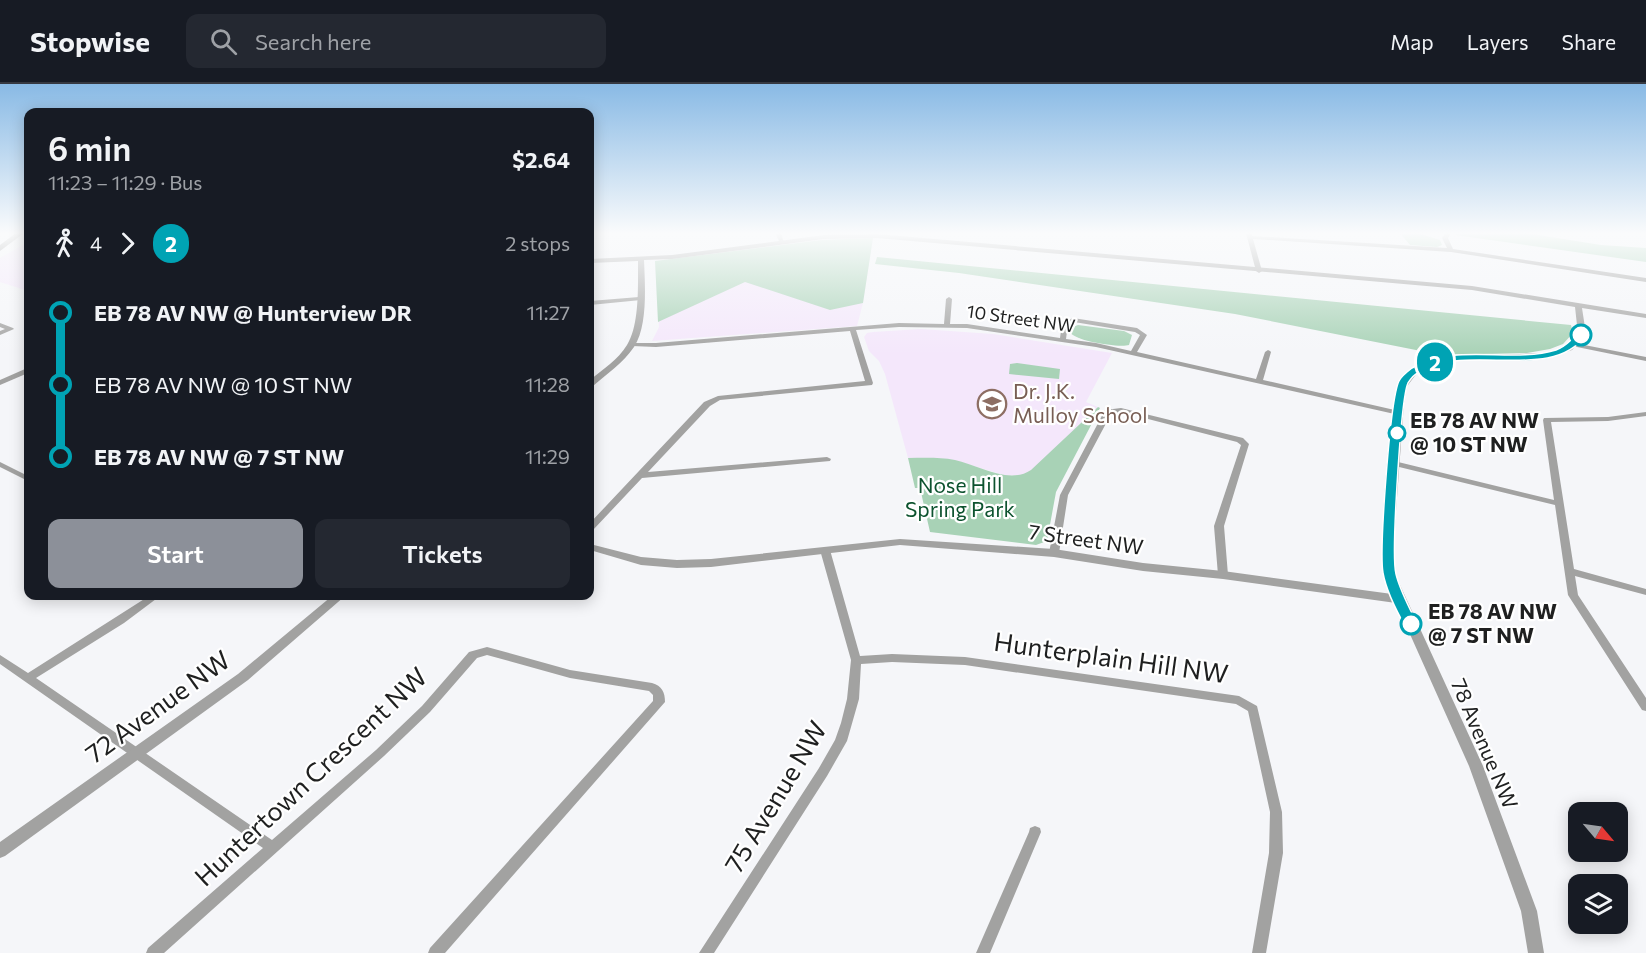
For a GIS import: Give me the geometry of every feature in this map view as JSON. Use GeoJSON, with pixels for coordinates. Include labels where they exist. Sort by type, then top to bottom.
{"type":"FeatureCollection","features":[{"type":"Feature","properties":{"kind":"street"},"geometry":{"type":"LineString","coordinates":[[594,380],[632,344],[638,326],[640,274]]}},
{"type":"Feature","properties":{"kind":"street"},"geometry":{"type":"LineString","coordinates":[[1280,274],[1472,288],[1646,316]]}},
{"type":"Feature","properties":{"kind":"street"},"geometry":{"type":"LineString","coordinates":[[1604,274],[1646,280]]}},
{"type":"Feature","properties":{"kind":"street"},"geometry":{"type":"LineString","coordinates":[[594,303],[639,299]]}},
{"type":"Feature","properties":{"kind":"street"},"geometry":{"type":"LineString","coordinates":[[948,325],[949,299]]}},
{"type":"Feature","properties":{"kind":"street"},"geometry":{"type":"LineString","coordinates":[[1578,305],[1582,334],[1574,345],[1646,359]]}},
{"type":"Feature","properties":{"kind":"street"},"geometry":{"type":"LineString","coordinates":[[1063,339],[1065,323],[1073,320],[1137,330],[1144,335],[1133,353]]}},
{"type":"Feature","properties":{"kind":"street"},"geometry":{"type":"LineString","coordinates":[[0,325],[11,329],[0,333]]}},
{"type":"Feature","properties":{"kind":"street","name":"10 Street NW"},"geometry":{"type":"LineString","coordinates":[[632,344],[656,345],[909,325],[948,325],[1063,339],[1399,413]]}},
{"type":"Feature","properties":{"kind":"street"},"geometry":{"type":"LineString","coordinates":[[594,524],[707,404],[718,398],[868,383],[854,330]]}},
{"type":"Feature","properties":{"kind":"street","name":"78 Avenue NW"},"geometry":{"type":"LineString","coordinates":[[1536,953],[1529,911],[1476,766],[1399,599],[1389,574],[1388,552],[1394,463],[1404,382],[1414,371],[1425,365],[1463,357],[1537,356],[1560,352],[1574,345]]}},
{"type":"Feature","properties":{"kind":"street"},"geometry":{"type":"LineString","coordinates":[[1259,381],[1268,352]]}},
{"type":"Feature","properties":{"kind":"street"},"geometry":{"type":"LineString","coordinates":[[0,383],[24,373]]}},
{"type":"Feature","properties":{"kind":"street"},"geometry":{"type":"LineString","coordinates":[[1054,553],[1064,495],[1108,412],[1121,411],[1240,440],[1245,444],[1219,526],[1223,575]]}},
{"type":"Feature","properties":{"kind":"street"},"geometry":{"type":"LineString","coordinates":[[1646,414],[1608,419],[1547,420],[1573,595],[1642,697],[1646,707]]}},
{"type":"Feature","properties":{"kind":"street"},"geometry":{"type":"LineString","coordinates":[[642,475],[827,459]]}},
{"type":"Feature","properties":{"kind":"street"},"geometry":{"type":"LineString","coordinates":[[1394,463],[1560,504]]}},
{"type":"Feature","properties":{"kind":"street"},"geometry":{"type":"LineString","coordinates":[[0,464],[24,477]]}},
{"type":"Feature","properties":{"kind":"street","name":"7 Street NW"},"geometry":{"type":"LineString","coordinates":[[594,548],[641,561],[677,564],[711,563],[900,542],[1054,553],[1143,567],[1223,575],[1399,599]]}},
{"type":"Feature","properties":{"kind":"street","name":"75 Avenue NW"},"geometry":{"type":"LineString","coordinates":[[706,953],[841,741],[853,699],[856,660],[825,550]]}},
{"type":"Feature","properties":{"kind":"street"},"geometry":{"type":"LineString","coordinates":[[1569,571],[1646,592]]}},
{"type":"Feature","properties":{"kind":"street"},"geometry":{"type":"LineString","coordinates":[[30,677],[148,600]]}},
{"type":"Feature","properties":{"kind":"street","name":"72 Avenue NW"},"geometry":{"type":"LineString","coordinates":[[0,851],[243,677],[334,600]]}},
{"type":"Feature","properties":{"kind":"street","name":"Huntertown Crescent NW"},"geometry":{"type":"LineString","coordinates":[[153,953],[387,746],[426,709],[473,656],[487,651],[570,674],[652,687],[659,693],[659,702],[435,953]]}},
{"type":"Feature","properties":{"kind":"street"},"geometry":{"type":"LineString","coordinates":[[0,658],[272,847]]}},
{"type":"Feature","properties":{"kind":"street","name":"Hunterplain Hill NW"},"geometry":{"type":"LineString","coordinates":[[856,660],[892,658],[965,661],[1239,700],[1253,709],[1276,812],[1276,853],[1259,953]]}},
{"type":"Feature","properties":{"kind":"street"},"geometry":{"type":"LineString","coordinates":[[983,953],[1035,831]]}},
{"type":"Feature","properties":{"kind":"shaded area"},"geometry":{"type":"Polygon","coordinates":[[[0,274],[24,274],[24,290],[0,282],[0,274]]]}},
{"type":"Feature","properties":{"kind":"shaded area"},"geometry":{"type":"Polygon","coordinates":[[[656,274],[868,274],[857,326],[652,341],[659,327],[656,274]]]}},
{"type":"Feature","properties":{"kind":"shaded area","name":"Dr. J.K. Mulloy School"},"geometry":{"type":"Polygon","coordinates":[[[921,329],[993,334],[1112,353],[1086,402],[1098,407],[1031,471],[1020,476],[1004,475],[953,460],[908,458],[885,374],[879,361],[869,351],[864,337],[867,333],[873,332],[921,329]]]}},
{"type":"Feature","properties":{"kind":"green space"},"geometry":{"type":"Polygon","coordinates":[[[656,274],[868,274],[863,303],[830,310],[745,282],[658,322],[656,274]]]}},
{"type":"Feature","properties":{"kind":"green space"},"geometry":{"type":"Polygon","coordinates":[[[963,274],[1046,274],[1571,325],[1573,333],[1563,344],[1527,353],[1441,355],[1235,314],[963,274]]]}},
{"type":"Feature","properties":{"kind":"green space"},"geometry":{"type":"Polygon","coordinates":[[[1078,325],[1124,331],[1132,335],[1129,345],[1116,346],[1097,343],[1073,335],[1070,328],[1078,325]]]}},
{"type":"Feature","properties":{"kind":"green space"},"geometry":{"type":"Polygon","coordinates":[[[1010,364],[1060,369],[1059,379],[1009,374],[1010,364]]]}},
{"type":"Feature","properties":{"kind":"green space","name":"Nose Hill Spring Park"},"geometry":{"type":"Polygon","coordinates":[[[1098,407],[1100,408],[1056,492],[1047,541],[1036,545],[930,532],[920,488],[915,488],[908,458],[949,459],[1003,475],[1022,474],[1031,470],[1098,407]]]}},
{"type":"Feature","properties":{"kind":"bus line","name":"2"},"geometry":{"type":"LineString","coordinates":[[1411,624],[1389,574],[1388,552],[1397,423],[1401,389],[1408,375],[1425,365],[1442,360],[1463,357],[1537,356],[1560,352],[1579,341],[1581,335]]}},
{"type":"Feature","properties":{"kind":"place","name":"Dr. J.K. Mulloy School"},"geometry":{"type":"Point","coordinates":[992,404]}},
{"type":"Feature","properties":{"kind":"place","name":"EB 78 AV NW @ 10 ST NW"},"geometry":{"type":"Point","coordinates":[1397,433]}},
{"type":"Feature","properties":{"kind":"place","name":"EB 78 AV NW @ 7 ST NW"},"geometry":{"type":"Point","coordinates":[1411,624]}}]}
